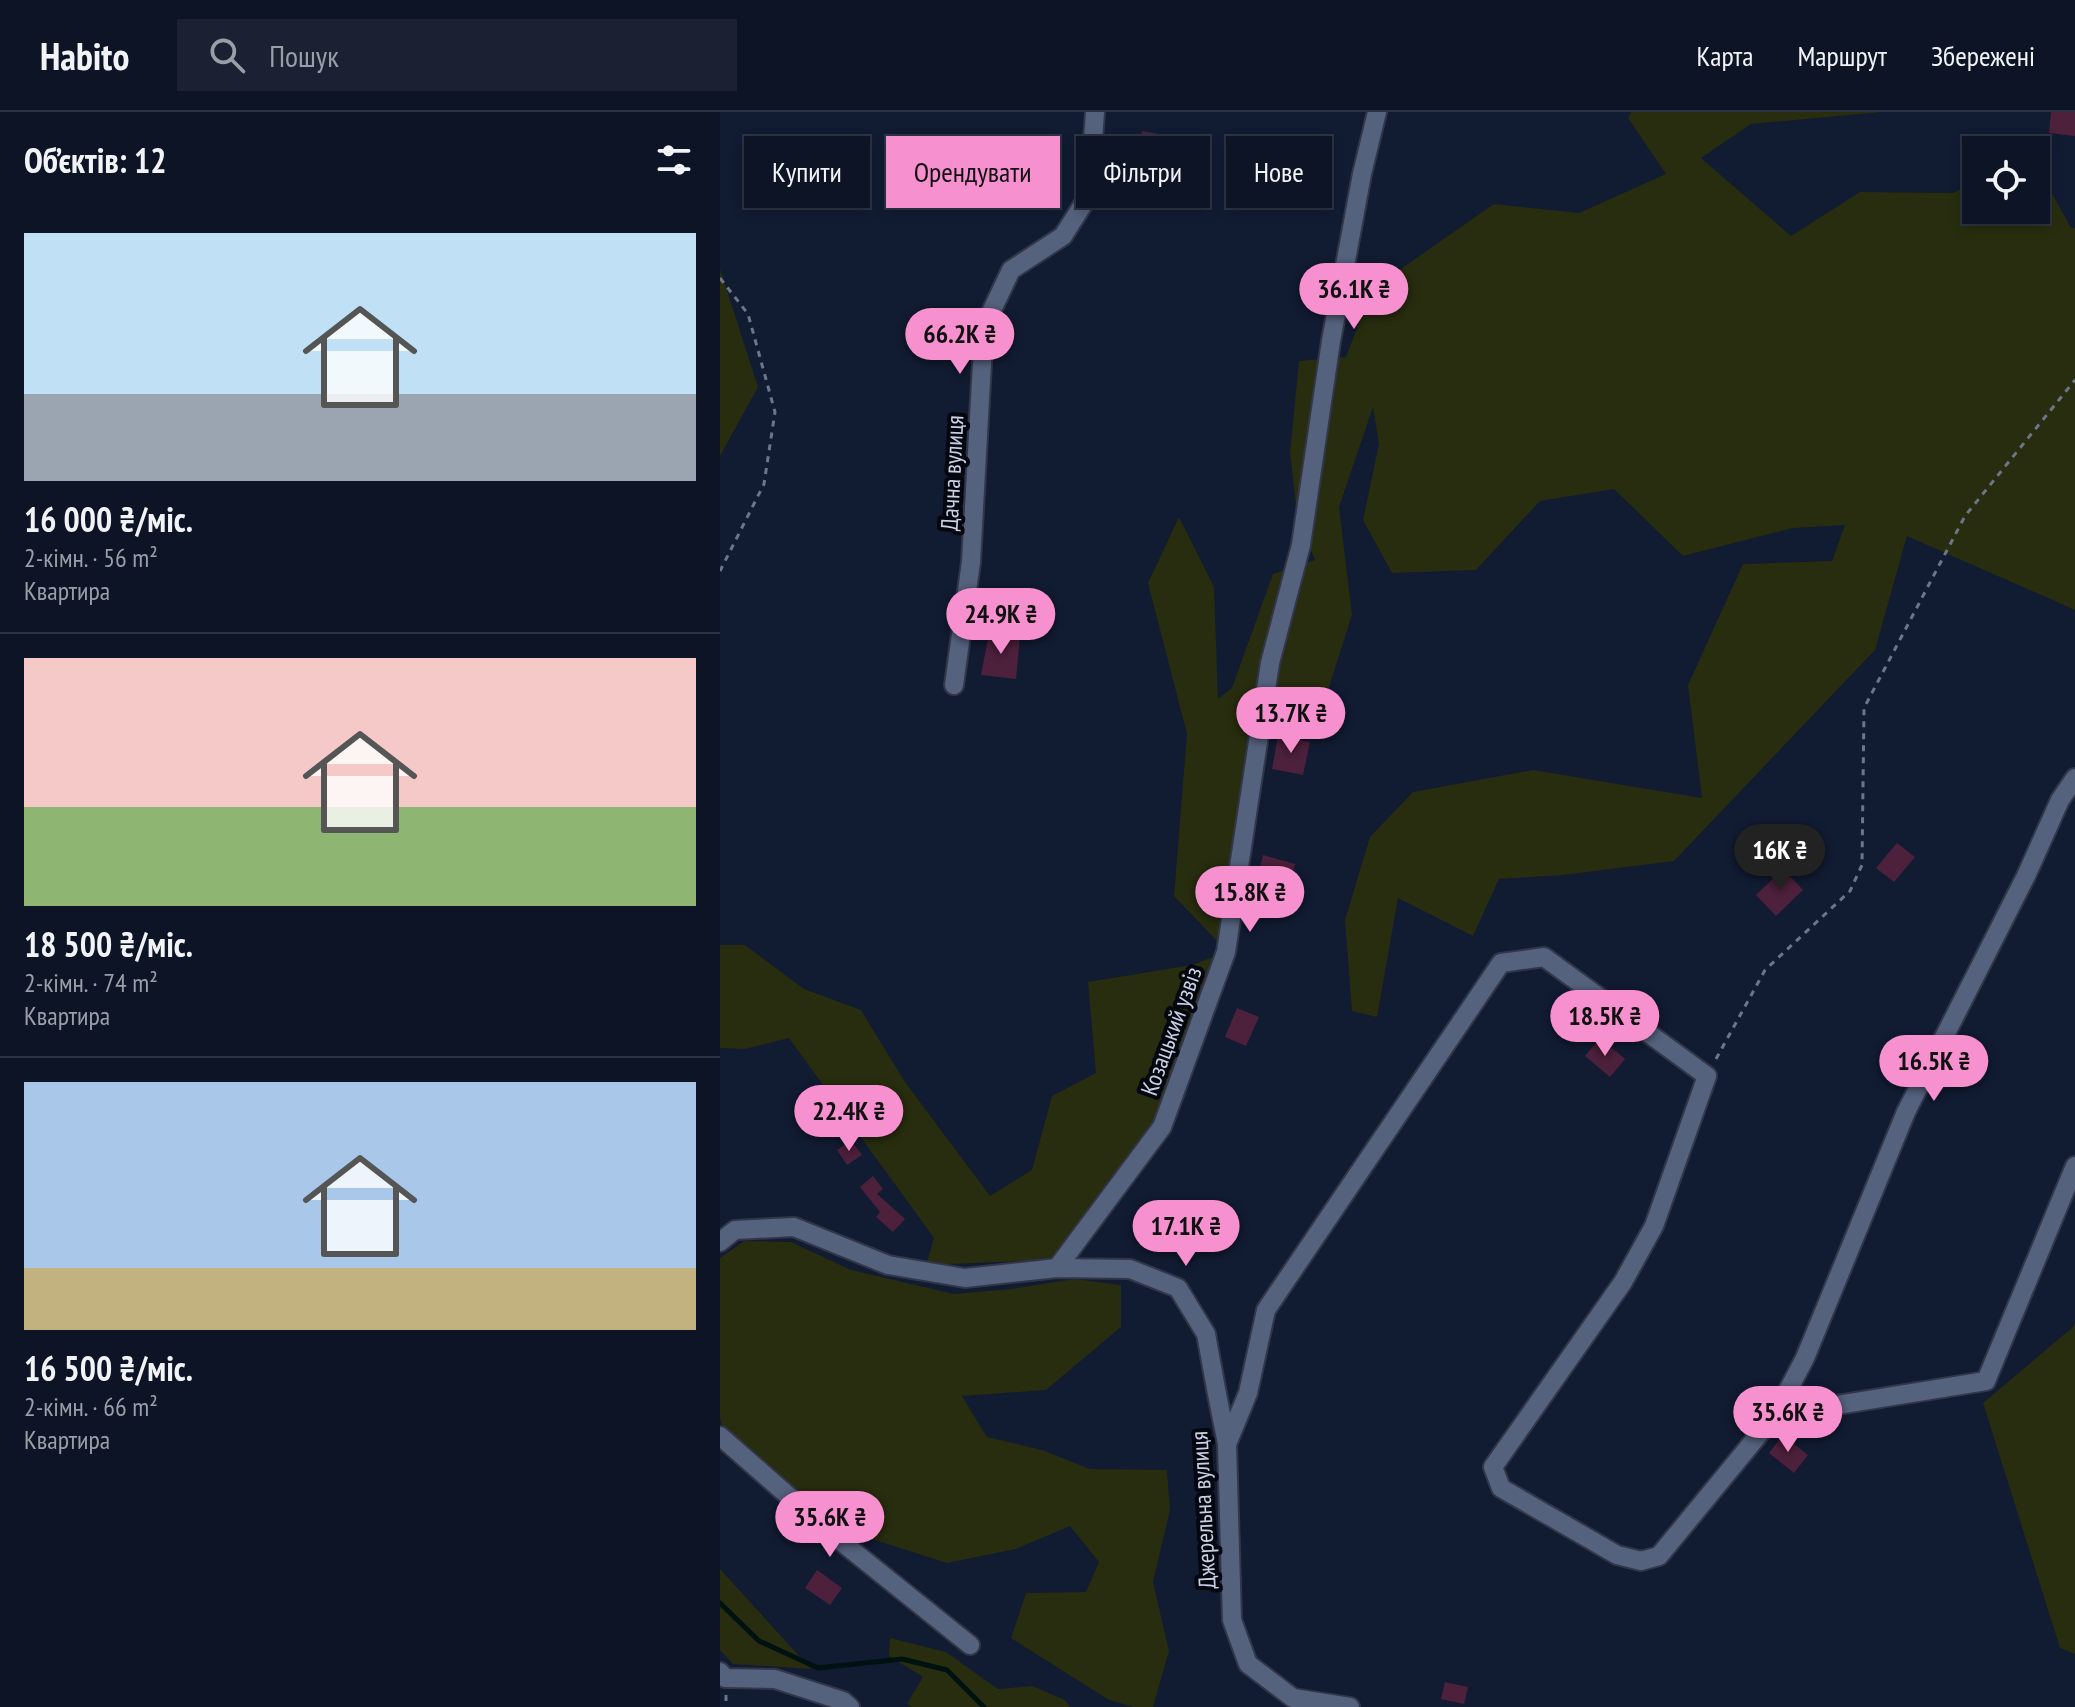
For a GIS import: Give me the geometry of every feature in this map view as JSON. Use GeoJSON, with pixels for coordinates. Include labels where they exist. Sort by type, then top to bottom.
{"type":"FeatureCollection","features":[{"type":"Feature","properties":{"kind":"street","name":"Дачна вулиця"},"geometry":{"type":"LineString","coordinates":[[954,685],[971,562],[984,327],[1011,270],[1063,236],[1089,195],[1095,112]]}},
{"type":"Feature","properties":{"kind":"street","name":"Козацький узвіз"},"geometry":{"type":"LineString","coordinates":[[1057,1268],[1162,1127],[1226,952],[1270,663],[1301,545],[1331,341],[1362,174],[1377,112]]}},
{"type":"Feature","properties":{"kind":"street"},"geometry":{"type":"LineString","coordinates":[[1227,1444],[1248,1393],[1266,1310],[1501,963],[1544,957],[1707,1076],[1654,1226],[1623,1282],[1493,1467],[1501,1488],[1617,1555],[1641,1561],[1659,1556],[1775,1415],[1805,1358],[1906,1112],[2026,876],[2060,800],[2075,778]]}},
{"type":"Feature","properties":{"kind":"street"},"geometry":{"type":"LineString","coordinates":[[1775,1415],[1986,1381],[2075,1166]]}},
{"type":"Feature","properties":{"kind":"street","name":"Джерельна вулиця"},"geometry":{"type":"LineString","coordinates":[[720,1242],[735,1230],[794,1227],[888,1265],[965,1278],[1057,1268],[1130,1269],[1178,1288],[1206,1334],[1227,1444],[1232,1620],[1248,1664],[1293,1698],[1350,1707]]}},
{"type":"Feature","properties":{"kind":"street"},"geometry":{"type":"LineString","coordinates":[[720,1436],[833,1535],[970,1645]]}},
{"type":"Feature","properties":{"kind":"street"},"geometry":{"type":"LineString","coordinates":[[720,1672],[725,1678],[775,1679],[843,1701],[850,1707]]}},
{"type":"Feature","properties":{"kind":"path"},"geometry":{"type":"LineString","coordinates":[[720,278],[748,314],[775,412],[764,484],[720,571]]}},
{"type":"Feature","properties":{"kind":"path"},"geometry":{"type":"LineString","coordinates":[[1707,1076],[1765,970],[1850,891],[1862,865],[1864,708],[1965,516],[2075,380]]}},
{"type":"Feature","properties":{"kind":"green space"},"geometry":{"type":"Polygon","coordinates":[[[1631,112],[1882,112],[1751,124],[1701,158],[1791,236],[1860,192],[1953,193],[1962,189],[1962,224],[2050,224],[2050,190],[2071,228],[2075,228],[2075,610],[1907,536],[1875,650],[1674,861],[1563,875],[1499,879],[1473,936],[1398,898],[1377,1017],[1352,1011],[1345,920],[1370,837],[1413,792],[1533,770],[1702,798],[1688,685],[1743,564],[1832,561],[1845,525],[1793,528],[1683,556],[1614,489],[1540,501],[1476,570],[1392,573],[1363,520],[1379,444],[1373,407],[1339,507],[1352,615],[1321,712],[1275,697],[1238,825],[1218,942],[1174,896],[1187,734],[1148,583],[1179,517],[1214,587],[1218,699],[1232,688],[1273,574],[1315,560],[1297,515],[1290,452],[1299,361],[1346,357],[1372,289],[1494,204],[1579,213],[1666,174],[1628,118],[1631,112]]]}},
{"type":"Feature","properties":{"kind":"green space"},"geometry":{"type":"Polygon","coordinates":[[[720,269],[758,387],[720,456],[720,269]]]}},
{"type":"Feature","properties":{"kind":"green space"},"geometry":{"type":"Polygon","coordinates":[[[720,945],[745,945],[804,989],[861,1010],[905,1082],[990,1196],[1032,1170],[1052,1096],[1096,1073],[1088,982],[1192,965],[1226,952],[1162,1127],[1064,1256],[926,1265],[934,1238],[789,1038],[745,1049],[720,1048],[720,945]]]}},
{"type":"Feature","properties":{"kind":"green space"},"geometry":{"type":"Polygon","coordinates":[[[744,1241],[791,1242],[851,1270],[954,1294],[1074,1279],[1121,1285],[1121,1327],[1046,1390],[962,1396],[987,1437],[1042,1450],[1090,1469],[1167,1470],[1170,1510],[1153,1582],[1169,1651],[1153,1707],[1133,1707],[1109,1700],[1011,1638],[1026,1593],[1086,1592],[1099,1562],[1070,1526],[1016,1549],[947,1563],[834,1527],[722,1426],[720,1258],[744,1241]]]}},
{"type":"Feature","properties":{"kind":"green space"},"geometry":{"type":"Polygon","coordinates":[[[2075,1322],[2075,1654],[2060,1648],[1983,1403],[2073,1327],[2075,1322]]]}},
{"type":"Feature","properties":{"kind":"green space"},"geometry":{"type":"Polygon","coordinates":[[[720,1569],[811,1669],[733,1664],[720,1650],[720,1569]]]}},
{"type":"Feature","properties":{"kind":"green space"},"geometry":{"type":"Polygon","coordinates":[[[890,1638],[946,1652],[998,1689],[1032,1686],[1065,1700],[1070,1707],[912,1707],[907,1704],[923,1677],[889,1656],[890,1638]]]}},
{"type":"Feature","properties":{"kind":"building"},"geometry":{"type":"Polygon","coordinates":[[[2051,112],[2075,112],[2075,136],[2049,133],[2051,112]]]}},
{"type":"Feature","properties":{"kind":"building"},"geometry":{"type":"Polygon","coordinates":[[[1142,131],[1164,135],[1164,136],[1141,136],[1142,131]]]}},
{"type":"Feature","properties":{"kind":"building"},"geometry":{"type":"Polygon","coordinates":[[[989,633],[1020,636],[1016,679],[981,675],[989,633]]]}},
{"type":"Feature","properties":{"kind":"building"},"geometry":{"type":"Polygon","coordinates":[[[1278,736],[1310,742],[1303,775],[1272,769],[1278,736]]]}},
{"type":"Feature","properties":{"kind":"building"},"geometry":{"type":"Polygon","coordinates":[[[1897,843],[1915,857],[1894,882],[1876,868],[1897,843]]]}},
{"type":"Feature","properties":{"kind":"building"},"geometry":{"type":"Polygon","coordinates":[[[1263,855],[1295,864],[1287,894],[1255,886],[1263,855]]]}},
{"type":"Feature","properties":{"kind":"building"},"geometry":{"type":"Polygon","coordinates":[[[1783,869],[1803,890],[1776,916],[1756,895],[1783,869]]]}},
{"type":"Feature","properties":{"kind":"building"},"geometry":{"type":"Polygon","coordinates":[[[1237,1008],[1259,1017],[1246,1046],[1225,1037],[1237,1008]]]}},
{"type":"Feature","properties":{"kind":"building"},"geometry":{"type":"Polygon","coordinates":[[[1600,1038],[1625,1059],[1610,1077],[1585,1056],[1600,1038]]]}},
{"type":"Feature","properties":{"kind":"building"},"geometry":{"type":"Polygon","coordinates":[[[851,1140],[862,1155],[847,1165],[837,1150],[851,1140]]]}},
{"type":"Feature","properties":{"kind":"building"},"geometry":{"type":"Polygon","coordinates":[[[873,1176],[883,1189],[877,1194],[905,1219],[893,1232],[876,1217],[880,1212],[860,1187],[873,1176]]]}},
{"type":"Feature","properties":{"kind":"building"},"geometry":{"type":"Polygon","coordinates":[[[1783,1435],[1808,1455],[1794,1473],[1769,1453],[1783,1435]]]}},
{"type":"Feature","properties":{"kind":"building"},"geometry":{"type":"Polygon","coordinates":[[[817,1570],[842,1588],[830,1605],[805,1588],[817,1570]]]}},
{"type":"Feature","properties":{"kind":"building"},"geometry":{"type":"Polygon","coordinates":[[[1445,1682],[1468,1687],[1464,1704],[1441,1699],[1445,1682]]]}},
{"type":"Feature","properties":{"kind":"waterway"},"geometry":{"type":"LineString","coordinates":[[720,1603],[759,1641],[818,1668],[902,1659],[947,1670],[984,1707]]}}]}
